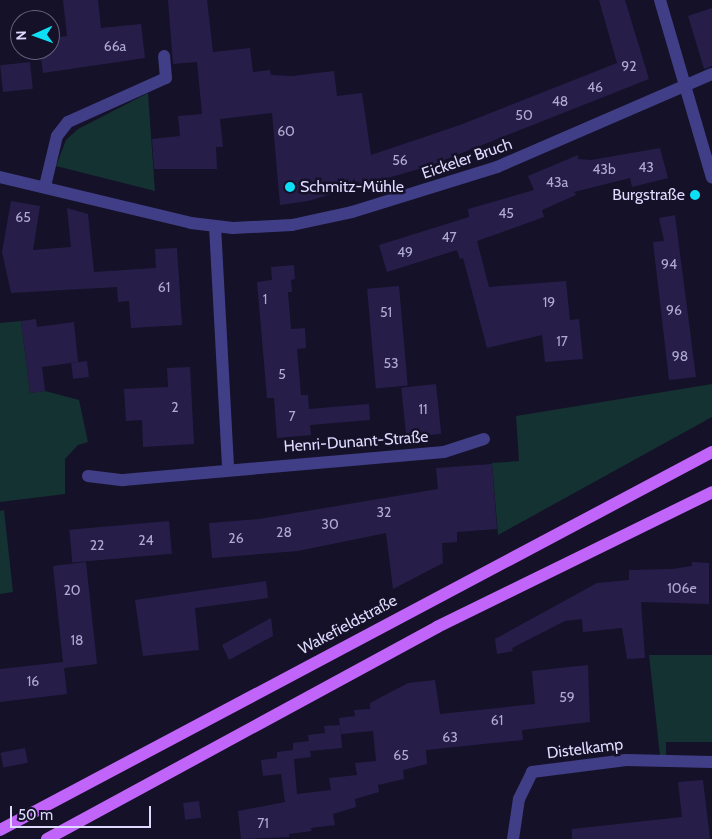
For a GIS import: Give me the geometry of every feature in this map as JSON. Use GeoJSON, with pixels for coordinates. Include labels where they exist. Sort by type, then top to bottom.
{"type":"FeatureCollection","features":[{"type":"Feature","properties":{"kind":"main road","name":"Wakefieldstraße"},"geometry":{"type":"LineString","coordinates":[[0,830],[712,452]]}},
{"type":"Feature","properties":{"kind":"main road"},"geometry":{"type":"LineString","coordinates":[[47,839],[437,627],[712,492]]}},
{"type":"Feature","properties":{"kind":"street"},"geometry":{"type":"LineString","coordinates":[[660,0],[712,178]]}},
{"type":"Feature","properties":{"kind":"street"},"geometry":{"type":"LineString","coordinates":[[45,186],[57,136],[68,122],[166,78],[164,56]]}},
{"type":"Feature","properties":{"kind":"street","name":"Eickeler Bruch"},"geometry":{"type":"LineString","coordinates":[[0,177],[45,186],[158,216],[215,226],[292,225],[431,189],[523,157],[712,74]]}},
{"type":"Feature","properties":{"kind":"street"},"geometry":{"type":"LineString","coordinates":[[215,226],[228,468]]}},
{"type":"Feature","properties":{"kind":"street","name":"Henri-Dunant-Straße"},"geometry":{"type":"LineString","coordinates":[[88,476],[123,480],[228,468],[444,452],[484,439]]}},
{"type":"Feature","properties":{"kind":"street","name":"Distelkamp"},"geometry":{"type":"LineString","coordinates":[[513,839],[519,799],[532,772],[626,760],[712,762]]}},
{"type":"Feature","properties":{"kind":"green space"},"geometry":{"type":"Polygon","coordinates":[[[148,93],[155,191],[56,166],[66,140],[78,129],[148,93]]]}},
{"type":"Feature","properties":{"kind":"green space"},"geometry":{"type":"Polygon","coordinates":[[[21,321],[30,393],[45,391],[79,400],[88,442],[78,445],[65,459],[65,494],[0,502],[0,323],[21,321]]]}},
{"type":"Feature","properties":{"kind":"green space"},"geometry":{"type":"Polygon","coordinates":[[[712,384],[712,417],[498,535],[492,463],[519,461],[516,416],[712,384]]]}},
{"type":"Feature","properties":{"kind":"green space"},"geometry":{"type":"Polygon","coordinates":[[[4,510],[13,592],[0,594],[0,511],[4,510]]]}},
{"type":"Feature","properties":{"kind":"green space"},"geometry":{"type":"Polygon","coordinates":[[[649,655],[712,655],[712,742],[666,742],[666,756],[660,756],[649,655]]]}},
{"type":"Feature","properties":{"kind":"building"},"geometry":{"type":"Polygon","coordinates":[[[63,0],[98,0],[101,28],[141,24],[145,58],[43,73],[41,60],[60,60],[60,37],[67,36],[63,0]]]}},
{"type":"Feature","properties":{"kind":"building"},"geometry":{"type":"Polygon","coordinates":[[[168,0],[207,0],[213,52],[250,48],[253,72],[270,70],[271,75],[292,76],[334,71],[337,96],[362,93],[371,155],[460,125],[617,63],[599,0],[625,0],[649,79],[429,166],[308,201],[280,205],[272,113],[220,119],[223,147],[216,147],[217,169],[154,169],[152,139],[180,136],[178,116],[202,114],[197,62],[173,64],[168,0]]]}},
{"type":"Feature","properties":{"kind":"building"},"geometry":{"type":"Polygon","coordinates":[[[712,8],[712,66],[704,69],[688,16],[712,8]]]}},
{"type":"Feature","properties":{"kind":"building"},"geometry":{"type":"Polygon","coordinates":[[[30,62],[33,89],[3,92],[0,65],[30,62]]]}},
{"type":"Feature","properties":{"kind":"building"},"geometry":{"type":"Polygon","coordinates":[[[660,148],[668,178],[632,187],[630,178],[574,192],[576,195],[542,210],[544,217],[477,241],[489,287],[566,281],[570,320],[579,319],[583,359],[545,362],[542,335],[487,348],[463,258],[460,259],[457,250],[387,272],[379,245],[469,217],[468,209],[534,190],[528,176],[578,155],[578,159],[591,160],[660,148]]]}},
{"type":"Feature","properties":{"kind":"building"},"geometry":{"type":"Polygon","coordinates":[[[11,201],[40,206],[33,250],[71,247],[67,208],[88,214],[94,272],[156,268],[155,249],[177,248],[182,325],[131,328],[129,301],[118,302],[117,287],[11,293],[2,252],[11,201]]]}},
{"type":"Feature","properties":{"kind":"building"},"geometry":{"type":"Polygon","coordinates":[[[675,215],[696,377],[669,380],[653,242],[664,241],[659,218],[675,215]]]}},
{"type":"Feature","properties":{"kind":"building"},"geometry":{"type":"Polygon","coordinates":[[[294,265],[295,279],[291,280],[292,292],[288,292],[291,329],[305,328],[306,348],[297,349],[301,395],[308,395],[309,409],[369,404],[370,420],[310,425],[311,435],[277,438],[274,398],[267,398],[257,282],[272,280],[271,267],[294,265]]]}},
{"type":"Feature","properties":{"kind":"building"},"geometry":{"type":"Polygon","coordinates":[[[399,286],[408,386],[376,388],[367,289],[399,286]]]}},
{"type":"Feature","properties":{"kind":"building"},"geometry":{"type":"Polygon","coordinates":[[[36,319],[37,327],[74,322],[78,362],[42,367],[45,391],[30,393],[21,321],[36,319]]]}},
{"type":"Feature","properties":{"kind":"building"},"geometry":{"type":"Polygon","coordinates":[[[87,361],[89,377],[73,379],[71,363],[87,361]]]}},
{"type":"Feature","properties":{"kind":"building"},"geometry":{"type":"Polygon","coordinates":[[[190,367],[194,444],[143,447],[142,420],[126,421],[124,389],[168,387],[167,368],[190,367]]]}},
{"type":"Feature","properties":{"kind":"building"},"geometry":{"type":"Polygon","coordinates":[[[436,384],[441,434],[406,437],[401,388],[436,384]]]}},
{"type":"Feature","properties":{"kind":"building"},"geometry":{"type":"Polygon","coordinates":[[[492,464],[497,529],[457,532],[457,542],[442,543],[443,563],[393,589],[386,533],[298,551],[212,558],[209,523],[259,519],[438,489],[436,468],[492,464]]]}},
{"type":"Feature","properties":{"kind":"building"},"geometry":{"type":"Polygon","coordinates":[[[169,521],[172,554],[72,563],[69,530],[169,521]]]}},
{"type":"Feature","properties":{"kind":"building"},"geometry":{"type":"Polygon","coordinates":[[[86,562],[97,664],[64,668],[67,694],[0,702],[0,669],[63,662],[53,566],[86,562]]]}},
{"type":"Feature","properties":{"kind":"building"},"geometry":{"type":"Polygon","coordinates":[[[692,562],[709,563],[709,604],[641,602],[645,658],[627,659],[622,628],[583,632],[582,619],[565,621],[512,648],[513,651],[497,654],[495,639],[597,583],[629,580],[629,570],[672,569],[692,566],[692,562]]]}},
{"type":"Feature","properties":{"kind":"building"},"geometry":{"type":"Polygon","coordinates":[[[266,581],[268,598],[195,608],[199,650],[143,656],[135,600],[266,581]]]}},
{"type":"Feature","properties":{"kind":"building"},"geometry":{"type":"Polygon","coordinates":[[[271,618],[273,636],[229,660],[222,645],[271,618]]]}},
{"type":"Feature","properties":{"kind":"building"},"geometry":{"type":"Polygon","coordinates":[[[588,665],[590,722],[522,730],[523,740],[426,750],[427,764],[403,770],[404,779],[378,785],[379,792],[355,799],[356,807],[333,814],[335,825],[311,828],[312,831],[289,834],[289,837],[241,839],[238,811],[285,802],[281,774],[263,776],[261,760],[277,758],[277,752],[293,750],[293,743],[309,741],[311,757],[294,759],[297,794],[331,790],[329,778],[357,775],[355,763],[376,761],[373,731],[341,734],[339,718],[355,716],[354,710],[370,709],[370,703],[408,683],[435,680],[440,714],[535,704],[532,671],[588,665]]]}},
{"type":"Feature","properties":{"kind":"building"},"geometry":{"type":"Polygon","coordinates":[[[340,725],[342,748],[310,751],[308,735],[325,733],[324,726],[340,725]]]}},
{"type":"Feature","properties":{"kind":"building"},"geometry":{"type":"Polygon","coordinates":[[[25,748],[28,763],[3,767],[0,753],[25,748]]]}},
{"type":"Feature","properties":{"kind":"building"},"geometry":{"type":"Polygon","coordinates":[[[703,780],[710,839],[572,839],[572,829],[682,817],[678,782],[703,780]]]}},
{"type":"Feature","properties":{"kind":"building"},"geometry":{"type":"Polygon","coordinates":[[[199,801],[201,818],[185,820],[183,803],[199,801]]]}},
{"type":"Feature","properties":{"kind":"place","name":"Schmitz-Mühle"},"geometry":{"type":"Point","coordinates":[290,187]}},
{"type":"Feature","properties":{"kind":"place","name":"Burgstraße"},"geometry":{"type":"Point","coordinates":[695,195]}}]}
